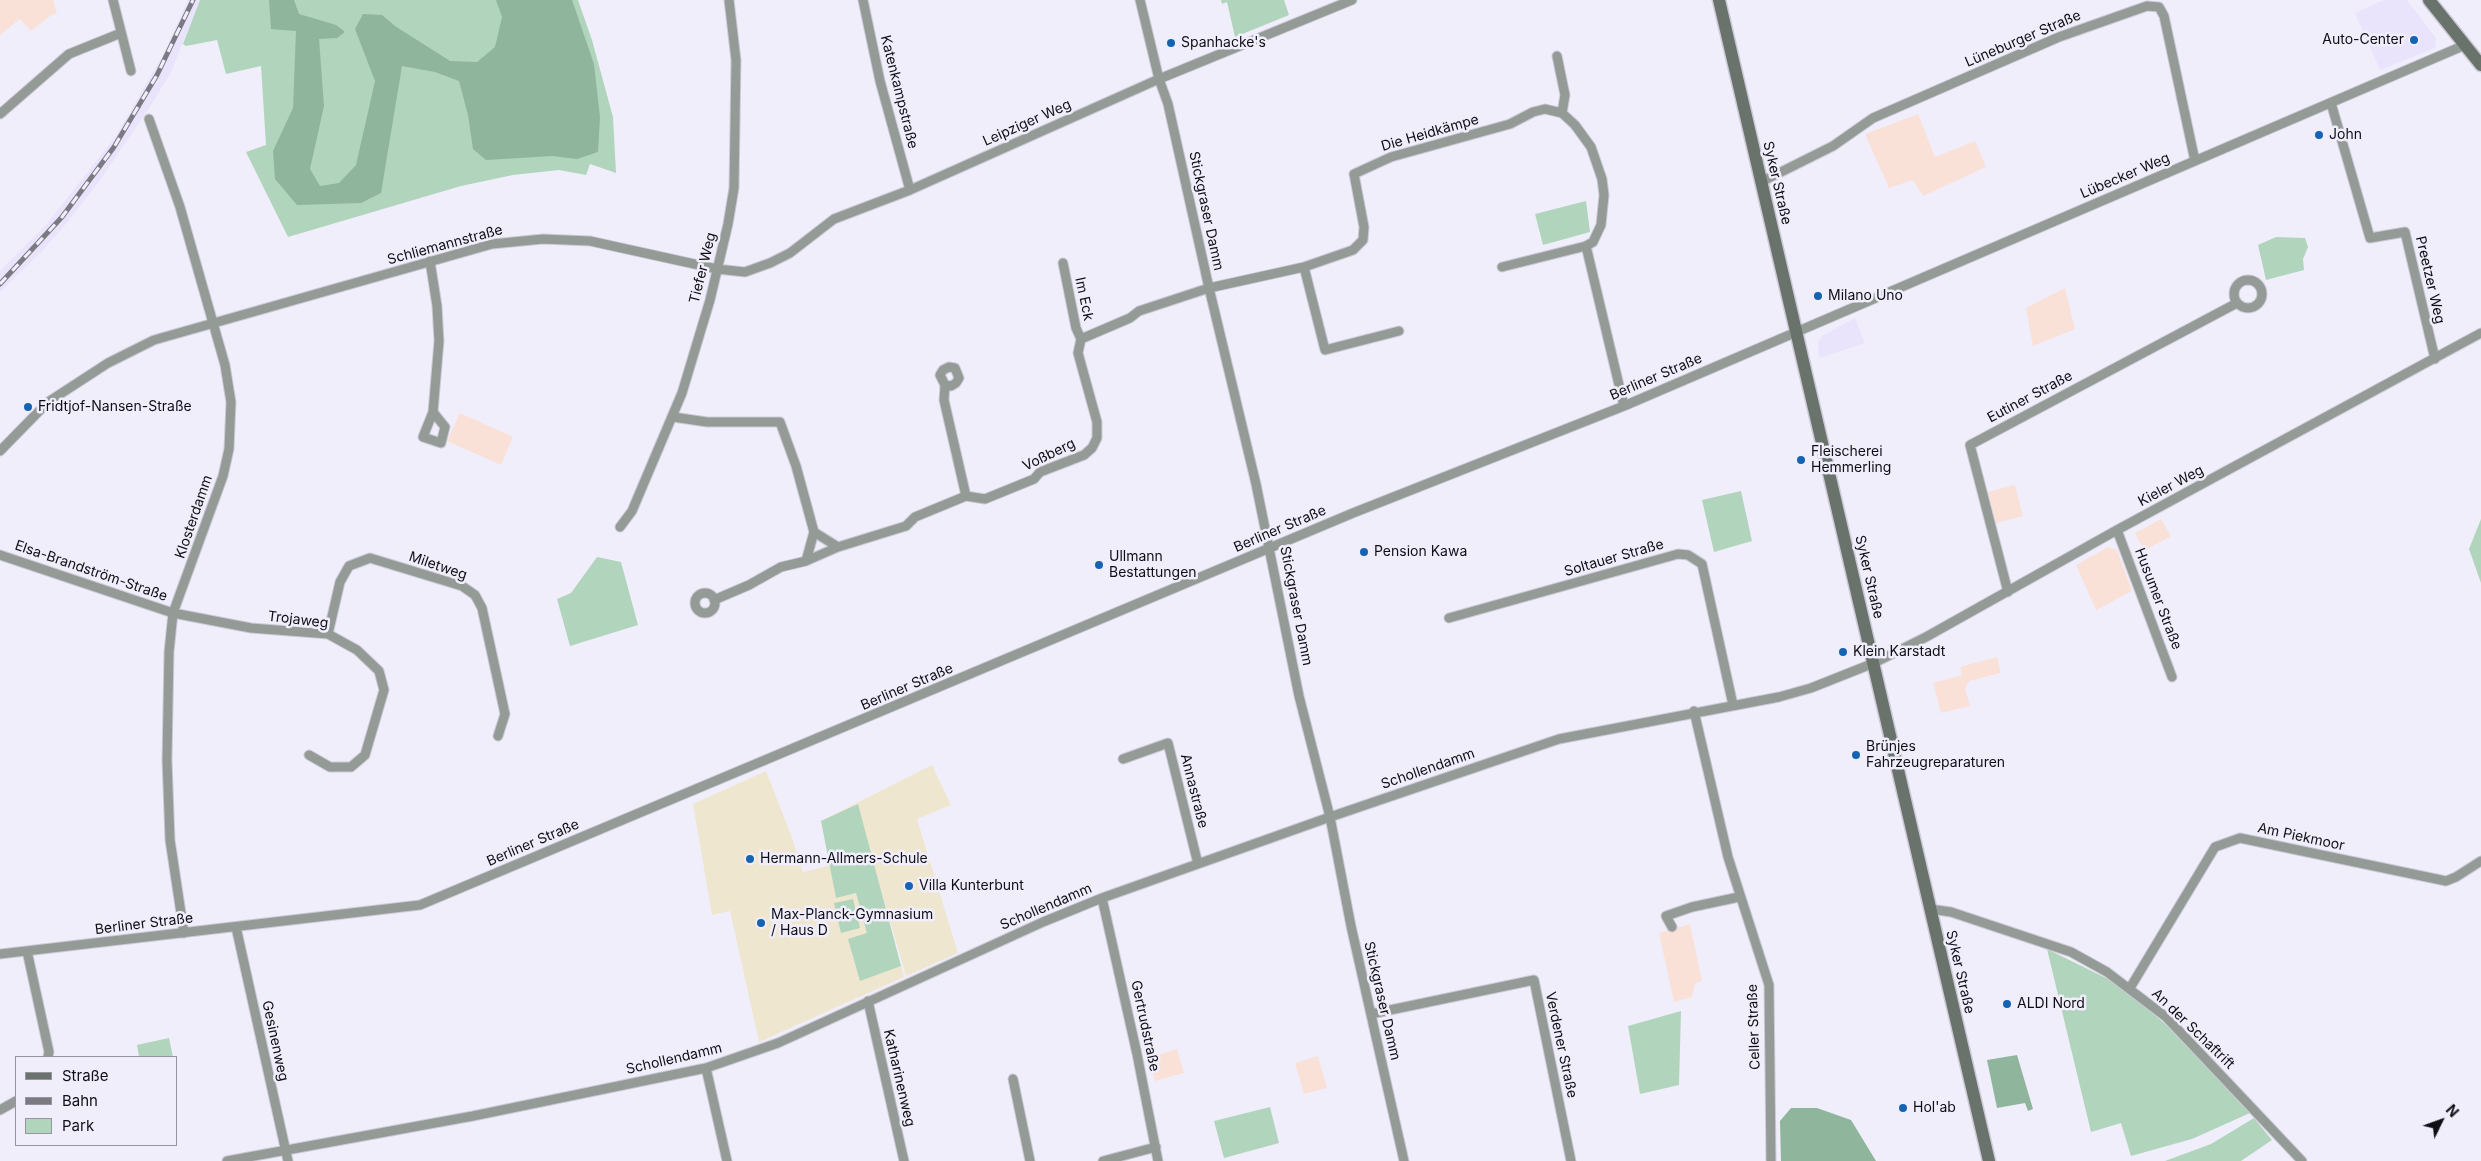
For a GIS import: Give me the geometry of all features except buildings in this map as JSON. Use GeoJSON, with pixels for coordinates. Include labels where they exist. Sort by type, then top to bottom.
{"type":"FeatureCollection","features":[{"type":"Feature","properties":{"kind":"main road","name":"Syker Straße"},"geometry":{"type":"LineString","coordinates":[[1719,0],[1989,1161]]}},
{"type":"Feature","properties":{"kind":"main road"},"geometry":{"type":"LineString","coordinates":[[2429,0],[2481,65]]}},
{"type":"Feature","properties":{"kind":"street"},"geometry":{"type":"LineString","coordinates":[[113,0],[131,71]]}},
{"type":"Feature","properties":{"kind":"street","name":"Tiefer Weg"},"geometry":{"type":"LineString","coordinates":[[620,527],[632,511],[673,417],[696,353],[717,269],[734,188],[736,60],[729,0]]}},
{"type":"Feature","properties":{"kind":"street","name":"Katenkampstraße"},"geometry":{"type":"LineString","coordinates":[[863,0],[880,81],[910,190]]}},
{"type":"Feature","properties":{"kind":"street","name":"Stickgraser Damm"},"geometry":{"type":"LineString","coordinates":[[1140,0],[1159,79],[1168,104],[1270,548],[1299,696],[1330,817],[1404,1161]]}},
{"type":"Feature","properties":{"kind":"street","name":"Leipziger Weg"},"geometry":{"type":"LineString","coordinates":[[717,269],[745,272],[770,263],[790,253],[834,219],[910,190],[1159,79],[1352,0]]}},
{"type":"Feature","properties":{"kind":"street","name":"Lüneburger Straße"},"geometry":{"type":"LineString","coordinates":[[1761,182],[1827,149],[1873,118],[2059,37],[2147,6],[2159,7],[2164,16],[2195,161]]}},
{"type":"Feature","properties":{"kind":"street"},"geometry":{"type":"LineString","coordinates":[[0,114],[69,54],[121,33]]}},
{"type":"Feature","properties":{"kind":"street","name":"Lübecker Weg"},"geometry":{"type":"LineString","coordinates":[[1796,333],[2465,45]]}},
{"type":"Feature","properties":{"kind":"street"},"geometry":{"type":"LineString","coordinates":[[1502,266],[1586,246],[1593,242],[1601,224],[1604,195],[1602,179],[1591,147],[1575,125],[1562,113],[1565,96],[1557,56]]}},
{"type":"Feature","properties":{"kind":"street","name":"Preetzer Weg"},"geometry":{"type":"LineString","coordinates":[[2331,103],[2370,238],[2405,232],[2435,359]]}},
{"type":"Feature","properties":{"kind":"street","name":"Die Heidkämpe"},"geometry":{"type":"LineString","coordinates":[[1209,288],[1304,267],[1353,250],[1363,240],[1364,227],[1354,174],[1390,157],[1510,124],[1533,112],[1545,109],[1562,113]]}},
{"type":"Feature","properties":{"kind":"street","name":"Klosterdamm"},"geometry":{"type":"LineString","coordinates":[[149,119],[174,184],[225,365],[231,402],[229,450],[213,508],[173,613],[169,652],[167,769],[170,840],[184,934]]}},
{"type":"Feature","properties":{"kind":"street","name":"Schliemannstraße"},"geometry":{"type":"LineString","coordinates":[[213,324],[492,244],[543,239],[590,241],[717,269]]}},
{"type":"Feature","properties":{"kind":"street"},"geometry":{"type":"LineString","coordinates":[[1586,246],[1624,406]]}},
{"type":"Feature","properties":{"kind":"street"},"geometry":{"type":"LineString","coordinates":[[430,261],[440,341],[433,412]]}},
{"type":"Feature","properties":{"kind":"street","name":"Im Eck"},"geometry":{"type":"LineString","coordinates":[[1063,263],[1076,328],[1081,339]]}},
{"type":"Feature","properties":{"kind":"street"},"geometry":{"type":"LineString","coordinates":[[1304,267],[1325,350],[1399,331]]}},
{"type":"Feature","properties":{"kind":"street"},"geometry":{"type":"LineString","coordinates":[[1081,339],[1130,318],[1139,311],[1209,288]]}},
{"type":"Feature","properties":{"kind":"street","name":"Eutiner Straße"},"geometry":{"type":"LineString","coordinates":[[2008,592],[1970,445],[2237,303]]}},
{"type":"Feature","properties":{"kind":"street"},"geometry":{"type":"LineString","coordinates":[[0,451],[48,402],[108,363],[154,340],[213,324]]}},
{"type":"Feature","properties":{"kind":"street","name":"Berliner Straße"},"geometry":{"type":"LineString","coordinates":[[0,954],[420,905],[1270,548],[1624,406],[1796,333]]}},
{"type":"Feature","properties":{"kind":"street","name":"Kieler Weg"},"geometry":{"type":"LineString","coordinates":[[1874,663],[1926,638],[2117,530],[2481,334]]}},
{"type":"Feature","properties":{"kind":"street","name":"Voßberg"},"geometry":{"type":"LineString","coordinates":[[714,600],[749,585],[781,567],[806,561],[838,547],[906,526],[915,517],[966,496],[985,498],[1034,479],[1040,472],[1084,454],[1092,448],[1097,438],[1097,422],[1078,353],[1081,339]]}},
{"type":"Feature","properties":{"kind":"street"},"geometry":{"type":"LineString","coordinates":[[945,384],[944,400],[966,496]]}},
{"type":"Feature","properties":{"kind":"street"},"geometry":{"type":"LineString","coordinates":[[673,417],[706,422],[780,422],[796,466],[814,532],[806,561]]}},
{"type":"Feature","properties":{"kind":"street","name":"Husumer Straße"},"geometry":{"type":"LineString","coordinates":[[2117,530],[2172,677]]}},
{"type":"Feature","properties":{"kind":"street"},"geometry":{"type":"LineString","coordinates":[[814,532],[838,547]]}},
{"type":"Feature","properties":{"kind":"street","name":"Soltauer Straße"},"geometry":{"type":"LineString","coordinates":[[1450,618],[1678,554],[1688,554],[1702,564],[1733,704]]}},
{"type":"Feature","properties":{"kind":"street","name":"Elsa-Brandström-Straße"},"geometry":{"type":"LineString","coordinates":[[0,555],[173,613]]}},
{"type":"Feature","properties":{"kind":"street","name":"Miletweg"},"geometry":{"type":"LineString","coordinates":[[328,634],[340,582],[349,566],[370,558],[462,586],[475,595],[482,608],[505,714],[498,736]]}},
{"type":"Feature","properties":{"kind":"street","name":"Trojaweg"},"geometry":{"type":"LineString","coordinates":[[173,613],[250,628],[328,634],[357,650],[379,672],[384,690],[365,755],[351,767],[330,767],[309,755]]}},
{"type":"Feature","properties":{"kind":"street","name":"Schollendamm"},"geometry":{"type":"LineString","coordinates":[[227,1161],[473,1116],[706,1068],[778,1043],[1043,922],[1102,898],[1330,817],[1559,739],[1694,711],[1779,697],[1812,688],[1874,663]]}},
{"type":"Feature","properties":{"kind":"street","name":"Celler Straße"},"geometry":{"type":"LineString","coordinates":[[1694,711],[1740,897],[1769,985],[1771,1161]]}},
{"type":"Feature","properties":{"kind":"street","name":"Annastraße"},"geometry":{"type":"LineString","coordinates":[[1123,759],[1168,743],[1198,864]]}},
{"type":"Feature","properties":{"kind":"street","name":"Am Piekmoor"},"geometry":{"type":"LineString","coordinates":[[2130,988],[2215,847],[2240,838],[2446,881],[2481,861]]}},
{"type":"Feature","properties":{"kind":"street"},"geometry":{"type":"LineString","coordinates":[[1672,927],[1666,916],[1740,897]]}},
{"type":"Feature","properties":{"kind":"street","name":"Gertrudstraße"},"geometry":{"type":"LineString","coordinates":[[1102,898],[1158,1161]]}},
{"type":"Feature","properties":{"kind":"street","name":"An der Schaftrift"},"geometry":{"type":"LineString","coordinates":[[1930,909],[1951,912],[2071,952],[2130,988],[2166,1017],[2302,1161]]}},
{"type":"Feature","properties":{"kind":"street","name":"Gesinenweg"},"geometry":{"type":"LineString","coordinates":[[236,927],[288,1161]]}},
{"type":"Feature","properties":{"kind":"street"},"geometry":{"type":"LineString","coordinates":[[27,951],[48,1056]]}},
{"type":"Feature","properties":{"kind":"street","name":"Verdener Straße"},"geometry":{"type":"LineString","coordinates":[[1371,1014],[1534,980],[1571,1161]]}},
{"type":"Feature","properties":{"kind":"street","name":"Katharinenweg"},"geometry":{"type":"LineString","coordinates":[[868,1001],[904,1161]]}},
{"type":"Feature","properties":{"kind":"street"},"geometry":{"type":"LineString","coordinates":[[706,1068],[728,1161]]}},
{"type":"Feature","properties":{"kind":"street"},"geometry":{"type":"LineString","coordinates":[[1012,1079],[1030,1161]]}},
{"type":"Feature","properties":{"kind":"street"},"geometry":{"type":"LineString","coordinates":[[0,1110],[15,1102]]}},
{"type":"Feature","properties":{"kind":"street"},"geometry":{"type":"LineString","coordinates":[[1103,1161],[1156,1147]]}},
{"type":"Feature","properties":{"kind":"shaded area"},"geometry":{"type":"Polygon","coordinates":[[[0,0],[53,0],[57,13],[50,16],[31,31],[20,19],[0,35],[0,0]]]}},
{"type":"Feature","properties":{"kind":"shaded area"},"geometry":{"type":"Polygon","coordinates":[[[188,0],[200,0],[171,72],[153,102],[101,179],[65,225],[42,251],[0,292],[0,271],[46,225],[116,136],[164,53],[188,0]]]}},
{"type":"Feature","properties":{"kind":"shaded area"},"geometry":{"type":"Polygon","coordinates":[[[2384,0],[2407,0],[2436,38],[2435,48],[2380,70],[2355,13],[2384,0]]]}},
{"type":"Feature","properties":{"kind":"shaded area"},"geometry":{"type":"Polygon","coordinates":[[[1918,114],[1935,157],[1975,141],[1986,167],[1923,196],[1913,180],[1889,188],[1865,134],[1918,114]]]}},
{"type":"Feature","properties":{"kind":"shaded area"},"geometry":{"type":"Polygon","coordinates":[[[2065,288],[2075,329],[2033,346],[2026,308],[2065,288]]]}},
{"type":"Feature","properties":{"kind":"shaded area"},"geometry":{"type":"Polygon","coordinates":[[[1855,318],[1865,343],[1819,358],[1818,342],[1822,336],[1855,318]]]}},
{"type":"Feature","properties":{"kind":"shaded area"},"geometry":{"type":"Polygon","coordinates":[[[460,413],[513,437],[501,465],[447,441],[460,413]]]}},
{"type":"Feature","properties":{"kind":"shaded area"},"geometry":{"type":"Polygon","coordinates":[[[2015,485],[2023,516],[1996,523],[1988,492],[2015,485]]]}},
{"type":"Feature","properties":{"kind":"shaded area"},"geometry":{"type":"Polygon","coordinates":[[[2161,519],[2171,536],[2144,551],[2135,533],[2161,519]]]}},
{"type":"Feature","properties":{"kind":"shaded area"},"geometry":{"type":"Polygon","coordinates":[[[2108,547],[2117,550],[2132,591],[2096,610],[2076,565],[2108,547]]]}},
{"type":"Feature","properties":{"kind":"shaded area"},"geometry":{"type":"Polygon","coordinates":[[[1997,657],[2001,673],[1969,681],[1965,689],[1970,706],[1941,713],[1933,683],[1962,675],[1960,667],[1997,657]]]}},
{"type":"Feature","properties":{"kind":"shaded area"},"geometry":{"type":"Polygon","coordinates":[[[932,765],[951,805],[917,819],[958,953],[906,976],[881,889],[904,977],[759,1042],[730,911],[712,915],[693,804],[766,771],[790,832],[803,872],[831,865],[821,821],[932,765]]]}},
{"type":"Feature","properties":{"kind":"shaded area"},"geometry":{"type":"Polygon","coordinates":[[[1690,924],[1702,981],[1695,983],[1692,997],[1674,1002],[1659,933],[1690,924]]]}},
{"type":"Feature","properties":{"kind":"shaded area"},"geometry":{"type":"Polygon","coordinates":[[[1177,1049],[1184,1073],[1155,1081],[1148,1058],[1177,1049]]]}},
{"type":"Feature","properties":{"kind":"shaded area"},"geometry":{"type":"Polygon","coordinates":[[[1318,1056],[1327,1088],[1304,1094],[1295,1063],[1318,1056]]]}},
{"type":"Feature","properties":{"kind":"green space"},"geometry":{"type":"Polygon","coordinates":[[[200,0],[578,0],[592,40],[613,117],[616,173],[590,164],[586,175],[559,170],[513,175],[461,186],[288,237],[246,152],[266,145],[261,66],[226,74],[217,40],[186,46],[183,44],[200,0]]]}},
{"type":"Feature","properties":{"kind":"green space"},"geometry":{"type":"Polygon","coordinates":[[[269,0],[294,0],[299,14],[336,25],[345,32],[337,38],[319,39],[324,106],[310,169],[320,186],[339,183],[356,165],[375,81],[355,29],[363,14],[382,15],[395,26],[450,61],[477,62],[495,47],[502,17],[496,0],[572,0],[594,64],[600,117],[598,152],[577,159],[552,156],[486,160],[473,149],[468,115],[459,81],[435,72],[402,66],[381,193],[361,203],[297,205],[275,179],[273,151],[293,108],[296,31],[271,29],[269,0]]]}},
{"type":"Feature","properties":{"kind":"green space"},"geometry":{"type":"Polygon","coordinates":[[[1221,0],[1284,0],[1289,15],[1235,37],[1227,2],[1222,4],[1221,0]]]}},
{"type":"Feature","properties":{"kind":"green space"},"geometry":{"type":"Polygon","coordinates":[[[1586,201],[1590,232],[1543,245],[1535,214],[1586,201]]]}},
{"type":"Feature","properties":{"kind":"green space"},"geometry":{"type":"Polygon","coordinates":[[[2276,237],[2305,238],[2308,247],[2303,259],[2304,270],[2266,280],[2258,245],[2276,237]]]}},
{"type":"Feature","properties":{"kind":"green space"},"geometry":{"type":"Polygon","coordinates":[[[1741,491],[1752,541],[1714,552],[1702,500],[1741,491]]]}},
{"type":"Feature","properties":{"kind":"green space"},"geometry":{"type":"Polygon","coordinates":[[[2481,519],[2481,583],[2469,549],[2481,519]]]}},
{"type":"Feature","properties":{"kind":"green space"},"geometry":{"type":"Polygon","coordinates":[[[597,557],[621,562],[638,625],[570,646],[557,599],[571,593],[597,557]]]}},
{"type":"Feature","properties":{"kind":"green space"},"geometry":{"type":"Polygon","coordinates":[[[858,804],[901,966],[860,981],[848,939],[867,933],[856,893],[836,898],[821,821],[858,804]]]}},
{"type":"Feature","properties":{"kind":"green space"},"geometry":{"type":"Polygon","coordinates":[[[853,899],[860,928],[841,933],[834,903],[853,899]]]}},
{"type":"Feature","properties":{"kind":"green space"},"geometry":{"type":"Polygon","coordinates":[[[2047,949],[2108,979],[2137,1000],[2171,1029],[2250,1113],[2192,1139],[2131,1156],[2121,1123],[2091,1132],[2047,949]]]}},
{"type":"Feature","properties":{"kind":"green space"},"geometry":{"type":"Polygon","coordinates":[[[1681,1011],[1679,1085],[1640,1094],[1628,1026],[1681,1011]]]}},
{"type":"Feature","properties":{"kind":"green space"},"geometry":{"type":"Polygon","coordinates":[[[169,1038],[173,1056],[139,1056],[137,1045],[169,1038]]]}},
{"type":"Feature","properties":{"kind":"green space"},"geometry":{"type":"Polygon","coordinates":[[[2017,1055],[2033,1109],[2028,1111],[2025,1103],[1997,1108],[1987,1060],[2017,1055]]]}},
{"type":"Feature","properties":{"kind":"green space"},"geometry":{"type":"Polygon","coordinates":[[[1270,1107],[1279,1143],[1224,1158],[1214,1121],[1270,1107]]]}},
{"type":"Feature","properties":{"kind":"green space"},"geometry":{"type":"Polygon","coordinates":[[[1791,1108],[1817,1108],[1851,1120],[1876,1161],[1781,1161],[1780,1121],[1791,1108]]]}},
{"type":"Feature","properties":{"kind":"green space"},"geometry":{"type":"Polygon","coordinates":[[[2254,1118],[2272,1140],[2241,1161],[2165,1161],[2211,1144],[2254,1118]]]}},
{"type":"Feature","properties":{"kind":"railway"},"geometry":{"type":"LineString","coordinates":[[0,284],[62,217],[114,147],[157,75],[193,0]]}},
{"type":"Feature","properties":{"kind":"place","name":"Auto-Center"},"geometry":{"type":"Point","coordinates":[2414,40]}},
{"type":"Feature","properties":{"kind":"place","name":"Spanhacke's"},"geometry":{"type":"Point","coordinates":[1171,43]}},
{"type":"Feature","properties":{"kind":"place","name":"John"},"geometry":{"type":"Point","coordinates":[2319,135]}},
{"type":"Feature","properties":{"kind":"place","name":"Milano Uno"},"geometry":{"type":"Point","coordinates":[1818,296]}},
{"type":"Feature","properties":{"kind":"place","name":"Fridtjof-Nansen-Straße"},"geometry":{"type":"Point","coordinates":[28,407]}},
{"type":"Feature","properties":{"kind":"place","name":"Fleischerei Hemmerling"},"geometry":{"type":"Point","coordinates":[1801,460]}},
{"type":"Feature","properties":{"kind":"place","name":"Pension Kawa"},"geometry":{"type":"Point","coordinates":[1364,552]}},
{"type":"Feature","properties":{"kind":"place","name":"Ullmann Bestattungen"},"geometry":{"type":"Point","coordinates":[1099,565]}},
{"type":"Feature","properties":{"kind":"place","name":"Klein Karstadt"},"geometry":{"type":"Point","coordinates":[1843,652]}},
{"type":"Feature","properties":{"kind":"place","name":"Brünjes Fahrzeugreparaturen"},"geometry":{"type":"Point","coordinates":[1856,755]}},
{"type":"Feature","properties":{"kind":"place","name":"Hermann-Allmers-Schule"},"geometry":{"type":"Point","coordinates":[750,859]}},
{"type":"Feature","properties":{"kind":"place","name":"Villa Kunterbunt"},"geometry":{"type":"Point","coordinates":[909,886]}},
{"type":"Feature","properties":{"kind":"place","name":"Max-Planck-Gymnasium / Haus D"},"geometry":{"type":"Point","coordinates":[761,923]}},
{"type":"Feature","properties":{"kind":"place","name":"ALDI Nord"},"geometry":{"type":"Point","coordinates":[2007,1004]}},
{"type":"Feature","properties":{"kind":"place","name":"Hol'ab"},"geometry":{"type":"Point","coordinates":[1903,1108]}}]}
